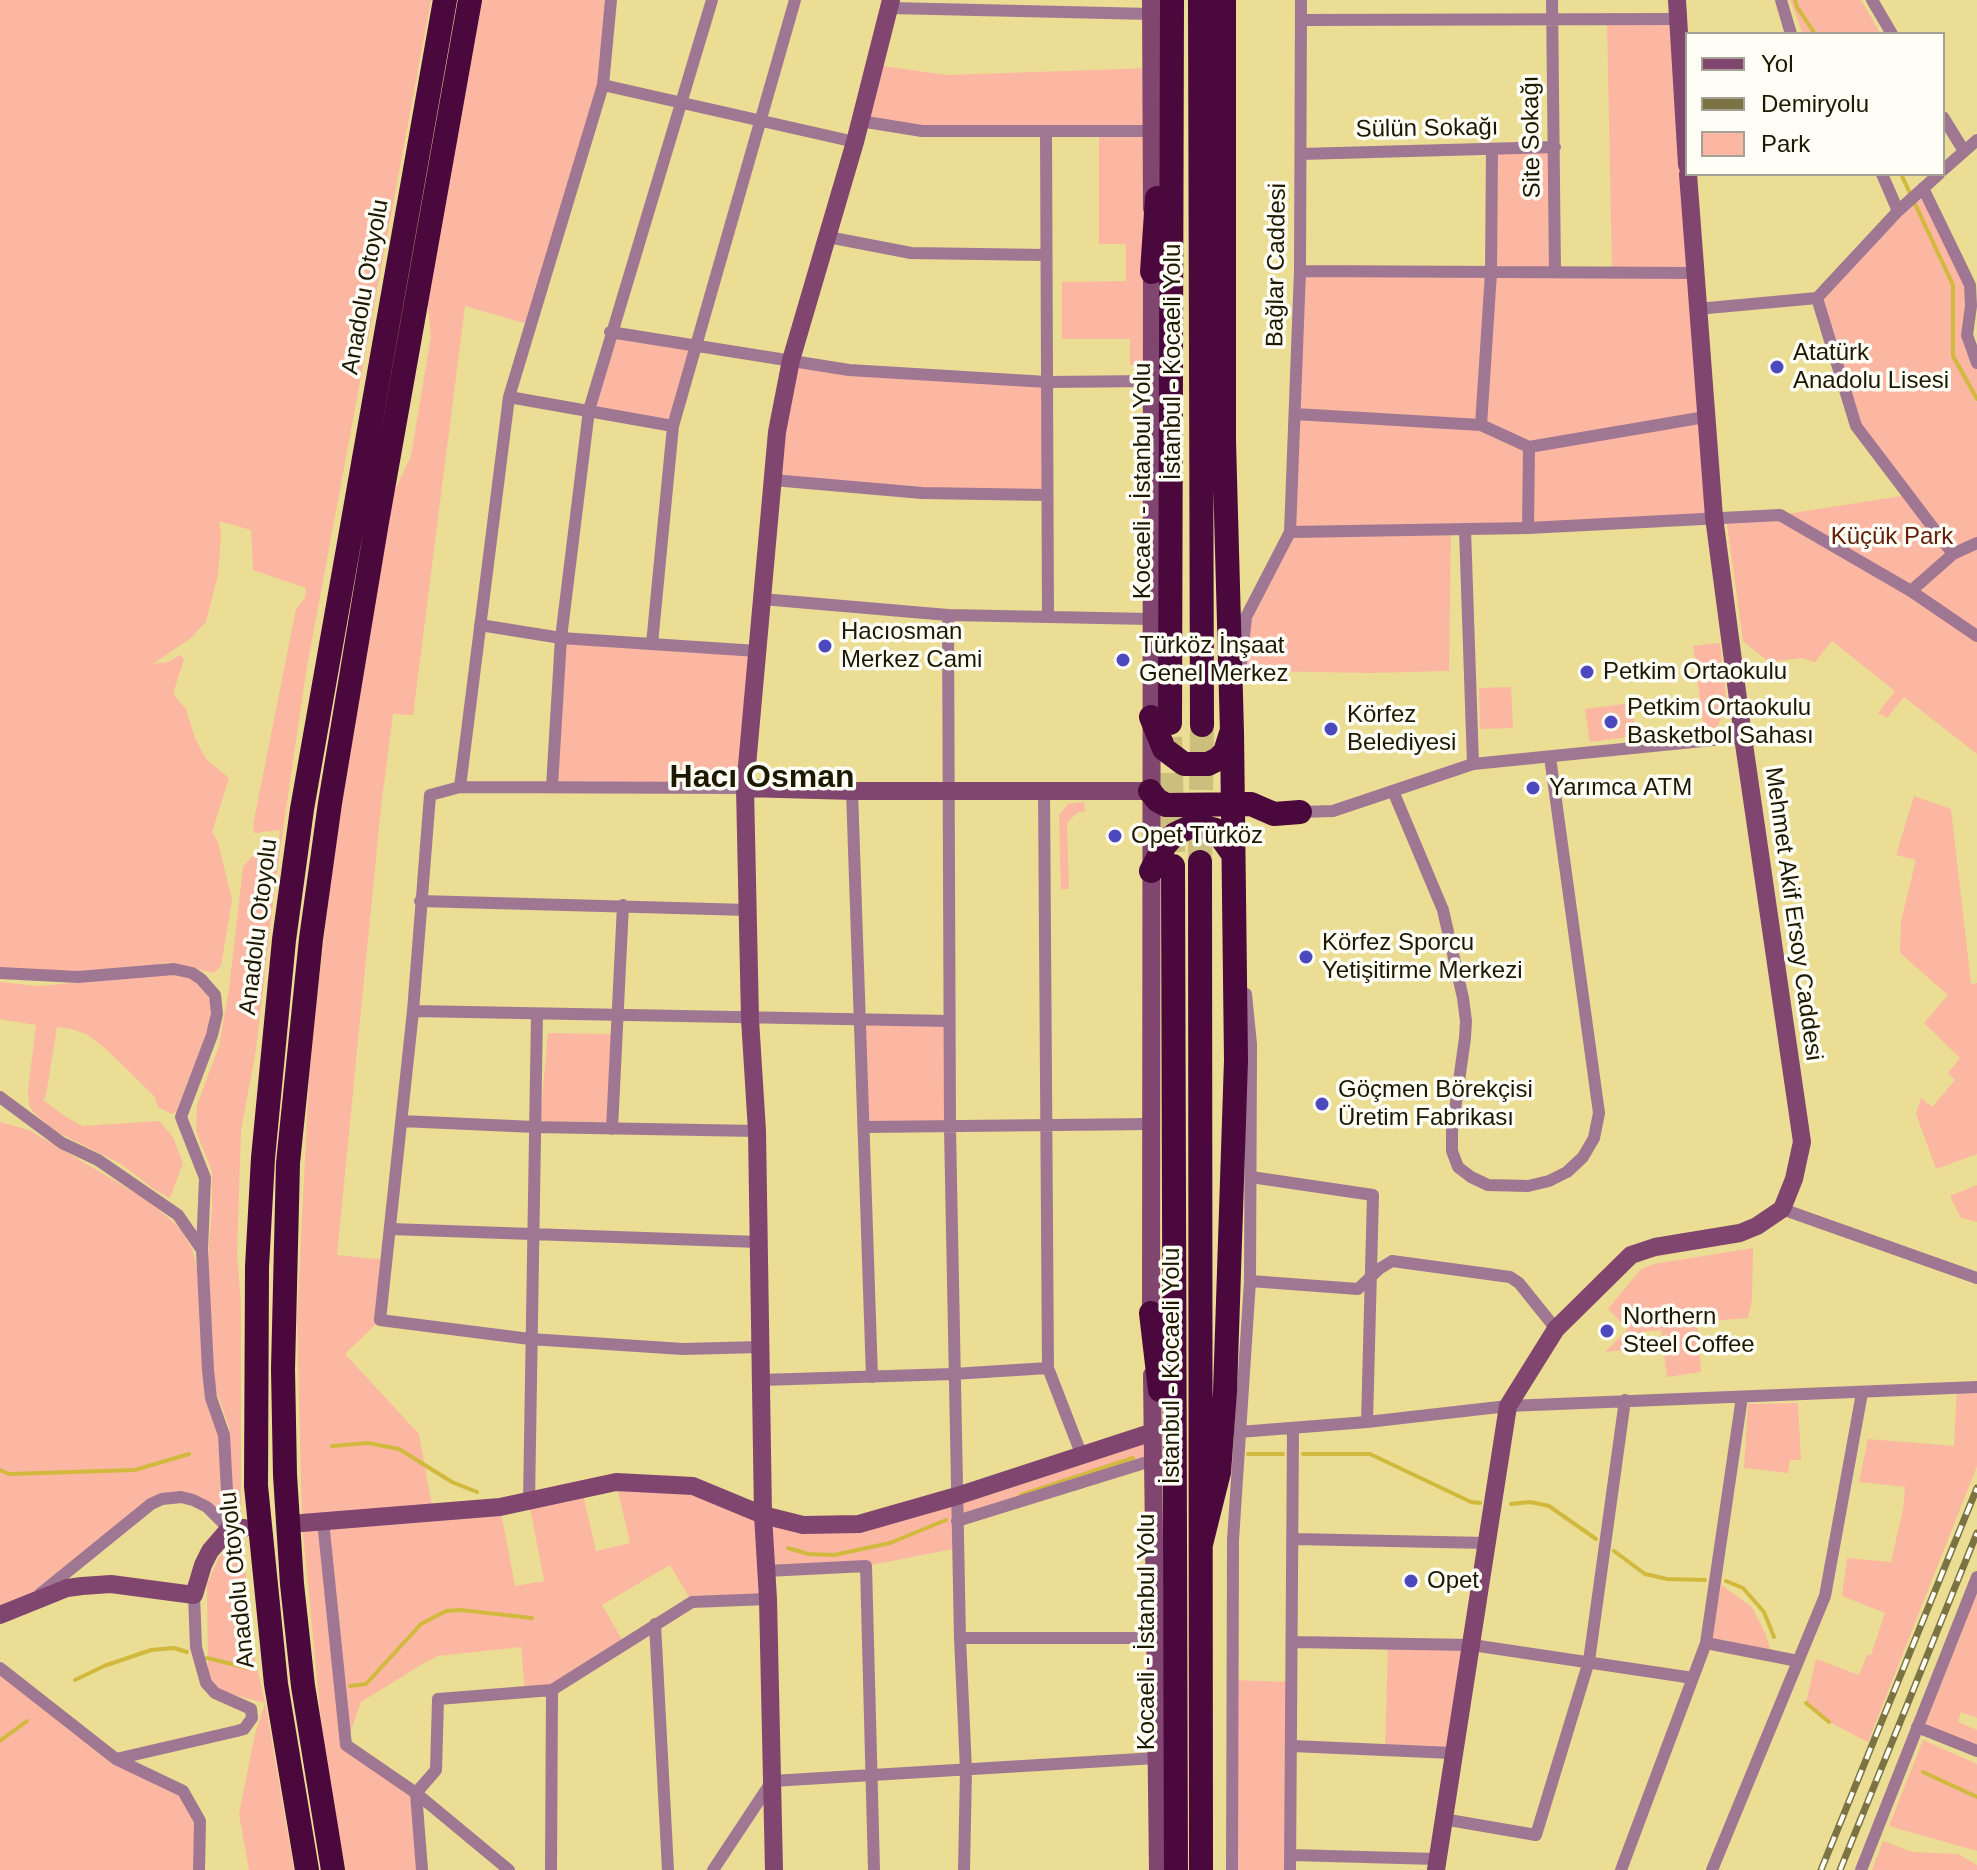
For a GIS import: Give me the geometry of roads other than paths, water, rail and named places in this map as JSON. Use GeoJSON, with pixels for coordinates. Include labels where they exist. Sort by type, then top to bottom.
{"type":"FeatureCollection","features":[{"type":"Feature","properties":{"kind":"highway","name":"Anadolu Otoyolu"},"geometry":{"type":"LineString","coordinates":[[307,1870],[276,1684],[256,1486],[257,1267],[263,1158],[283,956],[302,809],[445,0]]}},
{"type":"Feature","properties":{"kind":"highway"},"geometry":{"type":"LineString","coordinates":[[333,1870],[303,1686],[289,1537],[283,1369],[288,1163],[309,954],[330,803],[470,0]]}},
{"type":"Feature","properties":{"kind":"highway","name":"İstanbul - Kocaeli Yolu"},"geometry":{"type":"LineString","coordinates":[[1200,0],[1202,725]]}},
{"type":"Feature","properties":{"kind":"highway"},"geometry":{"type":"LineString","coordinates":[[1201,1544],[1219,1472],[1225,1392],[1236,1060],[1232,905],[1240,772],[1232,732],[1224,441],[1224,0]]}},
{"type":"Feature","properties":{"kind":"highway"},"geometry":{"type":"LineString","coordinates":[[1152,272],[1161,4]]}},
{"type":"Feature","properties":{"kind":"highway","name":"Kocaeli - İstanbul Yolu"},"geometry":{"type":"LineString","coordinates":[[1160,720],[1161,4]]}},
{"type":"Feature","properties":{"kind":"highway"},"geometry":{"type":"LineString","coordinates":[[1160,720],[1164,749],[1184,764],[1208,764],[1218,759],[1225,752],[1232,732]]}},
{"type":"Feature","properties":{"kind":"highway"},"geometry":{"type":"LineString","coordinates":[[1150,791],[1166,805],[1238,795],[1300,812]]}},
{"type":"Feature","properties":{"kind":"highway"},"geometry":{"type":"LineString","coordinates":[[1238,795],[1274,814]]}},
{"type":"Feature","properties":{"kind":"highway"},"geometry":{"type":"LineString","coordinates":[[1233,854],[1251,823],[1274,814],[1300,812]]}},
{"type":"Feature","properties":{"kind":"highway"},"geometry":{"type":"LineString","coordinates":[[1162,868],[1165,845],[1184,828],[1194,825],[1216,830],[1233,854]]}},
{"type":"Feature","properties":{"kind":"highway","name":"İstanbul - Kocaeli Yolu"},"geometry":{"type":"LineString","coordinates":[[1200,862],[1201,1870]]}},
{"type":"Feature","properties":{"kind":"highway","name":"Kocaeli - İstanbul Yolu"},"geometry":{"type":"LineString","coordinates":[[1162,868],[1174,1512],[1176,1870]]}},
{"type":"Feature","properties":{"kind":"highway"},"geometry":{"type":"LineString","coordinates":[[1151,1313],[1174,1512]]}},
{"type":"Feature","properties":{"kind":"main road"},"geometry":{"type":"LineString","coordinates":[[774,1870],[763,1515],[757,1131],[750,1019],[745,788],[777,432],[791,360],[855,142],[890,4]]}},
{"type":"Feature","properties":{"kind":"main road"},"geometry":{"type":"LineString","coordinates":[[1158,1870],[1151,1124],[1162,868],[1150,791],[1160,720],[1151,619],[1152,131],[1161,4]]}},
{"type":"Feature","properties":{"kind":"main road"},"geometry":{"type":"LineString","coordinates":[[1677,10],[1685,134]]}},
{"type":"Feature","properties":{"kind":"main road","name":"Mehmet Akif Ersoy Caddesi"},"geometry":{"type":"LineString","coordinates":[[1688,176],[1714,517],[1802,1142],[1794,1179],[1782,1209]]}},
{"type":"Feature","properties":{"kind":"main road"},"geometry":{"type":"LineString","coordinates":[[745,788],[1150,791]]}},
{"type":"Feature","properties":{"kind":"main road"},"geometry":{"type":"LineString","coordinates":[[1437,1865],[1508,1406],[1556,1329],[1631,1255],[1655,1247],[1740,1233],[1782,1209]]}},
{"type":"Feature","properties":{"kind":"main road"},"geometry":{"type":"LineString","coordinates":[[302,1523],[500,1507],[616,1482],[693,1486],[763,1515],[803,1525],[859,1524],[957,1496],[1153,1432]]}},
{"type":"Feature","properties":{"kind":"main road"},"geometry":{"type":"LineString","coordinates":[[0,1615],[67,1588],[95,1585],[194,1595],[210,1551],[236,1529]]}},
{"type":"Feature","properties":{"kind":"street"},"geometry":{"type":"LineString","coordinates":[[460,787],[509,397],[603,85],[611,0]]}},
{"type":"Feature","properties":{"kind":"street"},"geometry":{"type":"LineString","coordinates":[[552,786],[561,638],[589,410],[712,0]]}},
{"type":"Feature","properties":{"kind":"street"},"geometry":{"type":"LineString","coordinates":[[652,644],[673,426],[795,0]]}},
{"type":"Feature","properties":{"kind":"street","name":"Bağlar Caddesi"},"geometry":{"type":"LineString","coordinates":[[1290,532],[1300,271],[1301,0]]}},
{"type":"Feature","properties":{"kind":"street","name":"Site Sokağı"},"geometry":{"type":"LineString","coordinates":[[1552,0],[1555,272]]}},
{"type":"Feature","properties":{"kind":"street"},"geometry":{"type":"LineString","coordinates":[[1781,0],[1790,32]]}},
{"type":"Feature","properties":{"kind":"street"},"geometry":{"type":"LineString","coordinates":[[1872,0],[1891,32]]}},
{"type":"Feature","properties":{"kind":"street"},"geometry":{"type":"LineString","coordinates":[[890,4],[1161,4]]}},
{"type":"Feature","properties":{"kind":"street"},"geometry":{"type":"LineString","coordinates":[[1301,20],[1551,19],[1677,10]]}},
{"type":"Feature","properties":{"kind":"street"},"geometry":{"type":"LineString","coordinates":[[603,85],[855,142]]}},
{"type":"Feature","properties":{"kind":"street"},"geometry":{"type":"LineString","coordinates":[[1945,120],[1964,151]]}},
{"type":"Feature","properties":{"kind":"street"},"geometry":{"type":"LineString","coordinates":[[860,121],[922,131],[1152,131]]}},
{"type":"Feature","properties":{"kind":"street"},"geometry":{"type":"LineString","coordinates":[[1046,132],[1048,616]]}},
{"type":"Feature","properties":{"kind":"street"},"geometry":{"type":"LineString","coordinates":[[1945,168],[1977,140]]}},
{"type":"Feature","properties":{"kind":"street","name":"Sülün Sokağı"},"geometry":{"type":"LineString","coordinates":[[1301,154],[1555,147]]}},
{"type":"Feature","properties":{"kind":"street"},"geometry":{"type":"LineString","coordinates":[[1481,425],[1491,273],[1492,149]]}},
{"type":"Feature","properties":{"kind":"street"},"geometry":{"type":"LineString","coordinates":[[1883,176],[1898,211]]}},
{"type":"Feature","properties":{"kind":"street"},"geometry":{"type":"LineString","coordinates":[[1697,309],[1817,298],[1898,211],[1936,176]]}},
{"type":"Feature","properties":{"kind":"street"},"geometry":{"type":"LineString","coordinates":[[1923,188],[1974,297],[1967,335],[1977,363]]}},
{"type":"Feature","properties":{"kind":"street"},"geometry":{"type":"LineString","coordinates":[[828,237],[911,253],[1046,255]]}},
{"type":"Feature","properties":{"kind":"street"},"geometry":{"type":"LineString","coordinates":[[1300,271],[1694,273]]}},
{"type":"Feature","properties":{"kind":"street"},"geometry":{"type":"LineString","coordinates":[[1817,298],[1856,426],[1953,554]]}},
{"type":"Feature","properties":{"kind":"street"},"geometry":{"type":"LineString","coordinates":[[610,332],[849,370],[1047,382],[1153,381]]}},
{"type":"Feature","properties":{"kind":"street"},"geometry":{"type":"LineString","coordinates":[[509,397],[673,426]]}},
{"type":"Feature","properties":{"kind":"street"},"geometry":{"type":"LineString","coordinates":[[1295,414],[1481,425],[1529,447],[1705,417]]}},
{"type":"Feature","properties":{"kind":"street"},"geometry":{"type":"LineString","coordinates":[[1528,528],[1529,447]]}},
{"type":"Feature","properties":{"kind":"street"},"geometry":{"type":"LineString","coordinates":[[773,480],[922,493],[1047,495]]}},
{"type":"Feature","properties":{"kind":"street"},"geometry":{"type":"LineString","coordinates":[[1232,732],[1246,617],[1290,532],[1528,528],[1780,515],[1911,591],[1977,636]]}},
{"type":"Feature","properties":{"kind":"street"},"geometry":{"type":"LineString","coordinates":[[1465,529],[1473,764]]}},
{"type":"Feature","properties":{"kind":"street"},"geometry":{"type":"LineString","coordinates":[[1911,591],[1953,554],[1977,543]]}},
{"type":"Feature","properties":{"kind":"street"},"geometry":{"type":"LineString","coordinates":[[762,599],[948,615],[1151,619]]}},
{"type":"Feature","properties":{"kind":"street"},"geometry":{"type":"LineString","coordinates":[[948,615],[953,1374],[966,1770],[964,1870]]}},
{"type":"Feature","properties":{"kind":"street"},"geometry":{"type":"LineString","coordinates":[[480,625],[561,638],[757,651]]}},
{"type":"Feature","properties":{"kind":"street"},"geometry":{"type":"LineString","coordinates":[[1300,812],[1333,811],[1473,764],[1743,737]]}},
{"type":"Feature","properties":{"kind":"street"},"geometry":{"type":"LineString","coordinates":[[1393,791],[1443,910],[1463,998],[1465,1038],[1452,1131],[1452,1151],[1458,1167],[1488,1185],[1517,1186],[1549,1181],[1567,1172],[1583,1157],[1594,1138],[1599,1113],[1550,757]]}},
{"type":"Feature","properties":{"kind":"street"},"geometry":{"type":"LineString","coordinates":[[745,788],[460,787],[430,795],[413,1011],[380,1320],[530,1339],[683,1349],[760,1347]]}},
{"type":"Feature","properties":{"kind":"street"},"geometry":{"type":"LineString","coordinates":[[1044,790],[1048,1368],[1082,1456]]}},
{"type":"Feature","properties":{"kind":"street"},"geometry":{"type":"LineString","coordinates":[[852,791],[872,1377]]}},
{"type":"Feature","properties":{"kind":"street"},"geometry":{"type":"LineString","coordinates":[[420,901],[748,910]]}},
{"type":"Feature","properties":{"kind":"street"},"geometry":{"type":"LineString","coordinates":[[612,1129],[623,905]]}},
{"type":"Feature","properties":{"kind":"street"},"geometry":{"type":"LineString","coordinates":[[1232,905],[1251,1044],[1250,1281],[1233,1540],[1232,1870]]}},
{"type":"Feature","properties":{"kind":"street"},"geometry":{"type":"LineString","coordinates":[[0,973],[78,977],[174,969],[192,973],[215,995],[217,1014],[181,1117],[205,1178],[202,1250],[209,1385],[224,1435],[236,1529]]}},
{"type":"Feature","properties":{"kind":"street"},"geometry":{"type":"LineString","coordinates":[[413,1011],[949,1021]]}},
{"type":"Feature","properties":{"kind":"street"},"geometry":{"type":"LineString","coordinates":[[529,1502],[537,1014]]}},
{"type":"Feature","properties":{"kind":"street"},"geometry":{"type":"LineString","coordinates":[[0,1097],[62,1143],[98,1160],[178,1215],[202,1250]]}},
{"type":"Feature","properties":{"kind":"street"},"geometry":{"type":"LineString","coordinates":[[401,1121],[757,1131]]}},
{"type":"Feature","properties":{"kind":"street"},"geometry":{"type":"LineString","coordinates":[[864,1127],[1151,1124]]}},
{"type":"Feature","properties":{"kind":"street"},"geometry":{"type":"LineString","coordinates":[[1251,1177],[1373,1195],[1367,1422]]}},
{"type":"Feature","properties":{"kind":"street"},"geometry":{"type":"LineString","coordinates":[[1782,1209],[1977,1278]]}},
{"type":"Feature","properties":{"kind":"street"},"geometry":{"type":"LineString","coordinates":[[390,1229],[758,1242]]}},
{"type":"Feature","properties":{"kind":"street"},"geometry":{"type":"LineString","coordinates":[[1250,1281],[1358,1289],[1392,1261],[1510,1277],[1519,1283],[1556,1329]]}},
{"type":"Feature","properties":{"kind":"street"},"geometry":{"type":"LineString","coordinates":[[761,1380],[1048,1368]]}},
{"type":"Feature","properties":{"kind":"street"},"geometry":{"type":"LineString","coordinates":[[1239,1432],[1508,1406],[1977,1387]]}},
{"type":"Feature","properties":{"kind":"street"},"geometry":{"type":"LineString","coordinates":[[1712,1870],[1825,1596],[1862,1393]]}},
{"type":"Feature","properties":{"kind":"street"},"geometry":{"type":"LineString","coordinates":[[1621,1870],[1706,1643],[1742,1397]]}},
{"type":"Feature","properties":{"kind":"street"},"geometry":{"type":"LineString","coordinates":[[1443,1819],[1536,1835],[1589,1661],[1625,1400]]}},
{"type":"Feature","properties":{"kind":"street"},"geometry":{"type":"LineString","coordinates":[[1290,1870],[1293,1428]]}},
{"type":"Feature","properties":{"kind":"street"},"geometry":{"type":"LineString","coordinates":[[957,1521],[1154,1460]]}},
{"type":"Feature","properties":{"kind":"street"},"geometry":{"type":"LineString","coordinates":[[31,1601],[151,1504],[162,1499],[181,1497],[193,1500],[236,1529]]}},
{"type":"Feature","properties":{"kind":"street"},"geometry":{"type":"LineString","coordinates":[[323,1521],[346,1745],[416,1793],[509,1870]]}},
{"type":"Feature","properties":{"kind":"street"},"geometry":{"type":"LineString","coordinates":[[1294,1539],[1487,1543]]}},
{"type":"Feature","properties":{"kind":"street"},"geometry":{"type":"LineString","coordinates":[[767,1571],[866,1566],[874,1870]]}},
{"type":"Feature","properties":{"kind":"street"},"geometry":{"type":"LineString","coordinates":[[1861,1870],[1977,1577]]}},
{"type":"Feature","properties":{"kind":"street"},"geometry":{"type":"LineString","coordinates":[[116,1759],[244,1729],[252,1718],[251,1709],[215,1693],[206,1683],[196,1647],[194,1595]]}},
{"type":"Feature","properties":{"kind":"street"},"geometry":{"type":"LineString","coordinates":[[422,1870],[416,1793],[436,1770],[438,1699],[552,1690],[692,1602],[768,1599]]}},
{"type":"Feature","properties":{"kind":"street"},"geometry":{"type":"LineString","coordinates":[[655,1624],[668,1870]]}},
{"type":"Feature","properties":{"kind":"street"},"geometry":{"type":"LineString","coordinates":[[960,1638],[1155,1638]]}},
{"type":"Feature","properties":{"kind":"street"},"geometry":{"type":"LineString","coordinates":[[1293,1642],[1472,1645],[1693,1678]]}},
{"type":"Feature","properties":{"kind":"street"},"geometry":{"type":"LineString","coordinates":[[1706,1643],[1798,1661]]}},
{"type":"Feature","properties":{"kind":"street"},"geometry":{"type":"LineString","coordinates":[[0,1668],[116,1759],[183,1791],[200,1821],[199,1870]]}},
{"type":"Feature","properties":{"kind":"street"},"geometry":{"type":"LineString","coordinates":[[551,1870],[552,1690]]}},
{"type":"Feature","properties":{"kind":"street"},"geometry":{"type":"LineString","coordinates":[[1917,1727],[1977,1751]]}},
{"type":"Feature","properties":{"kind":"street"},"geometry":{"type":"LineString","coordinates":[[1292,1746],[1452,1753]]}},
{"type":"Feature","properties":{"kind":"street"},"geometry":{"type":"LineString","coordinates":[[713,1870],[772,1781],[1156,1758]]}},
{"type":"Feature","properties":{"kind":"street"},"geometry":{"type":"LineString","coordinates":[[1291,1855],[1437,1865]]}},
{"type":"Feature","properties":{"kind":"waterway"},"geometry":{"type":"LineString","coordinates":[[1795,0],[1814,32]]}},
{"type":"Feature","properties":{"kind":"waterway"},"geometry":{"type":"LineString","coordinates":[[1902,176],[1953,285],[1953,356],[1977,399]]}},
{"type":"Feature","properties":{"kind":"waterway"},"geometry":{"type":"LineString","coordinates":[[332,1446],[368,1443],[399,1449],[452,1482],[477,1492]]}},
{"type":"Feature","properties":{"kind":"waterway"},"geometry":{"type":"LineString","coordinates":[[0,1470],[9,1474],[135,1470],[189,1454]]}},
{"type":"Feature","properties":{"kind":"waterway"},"geometry":{"type":"LineString","coordinates":[[1248,1454],[1283,1454]]}},
{"type":"Feature","properties":{"kind":"waterway"},"geometry":{"type":"LineString","coordinates":[[1303,1454],[1370,1454],[1471,1502],[1480,1503]]}},
{"type":"Feature","properties":{"kind":"waterway"},"geometry":{"type":"LineString","coordinates":[[1021,1495],[1133,1458]]}},
{"type":"Feature","properties":{"kind":"waterway"},"geometry":{"type":"LineString","coordinates":[[1511,1504],[1530,1502],[1549,1506],[1596,1539]]}},
{"type":"Feature","properties":{"kind":"waterway"},"geometry":{"type":"LineString","coordinates":[[788,1548],[808,1554],[834,1555],[890,1543],[946,1520]]}},
{"type":"Feature","properties":{"kind":"waterway"},"geometry":{"type":"LineString","coordinates":[[1614,1551],[1645,1574],[1667,1579],[1705,1580]]}},
{"type":"Feature","properties":{"kind":"waterway"},"geometry":{"type":"LineString","coordinates":[[1726,1581],[1743,1588],[1764,1612],[1774,1637]]}},
{"type":"Feature","properties":{"kind":"waterway"},"geometry":{"type":"LineString","coordinates":[[350,1686],[366,1684],[421,1624],[446,1611],[532,1618]]}},
{"type":"Feature","properties":{"kind":"waterway"},"geometry":{"type":"LineString","coordinates":[[75,1680],[151,1650],[174,1648],[187,1652]]}},
{"type":"Feature","properties":{"kind":"waterway"},"geometry":{"type":"LineString","coordinates":[[207,1658],[248,1668]]}},
{"type":"Feature","properties":{"kind":"waterway"},"geometry":{"type":"LineString","coordinates":[[1806,1703],[1829,1722]]}},
{"type":"Feature","properties":{"kind":"waterway"},"geometry":{"type":"LineString","coordinates":[[0,1741],[27,1721]]}},
{"type":"Feature","properties":{"kind":"waterway"},"geometry":{"type":"LineString","coordinates":[[1923,1772],[1977,1797]]}},
{"type":"Feature","properties":{"kind":"tunnel"},"geometry":{"type":"LineString","coordinates":[[1200,862],[1202,725]]}},
{"type":"Feature","properties":{"kind":"tunnel"},"geometry":{"type":"LineString","coordinates":[[1170,737],[1173,852]]}},
{"type":"Feature","properties":{"kind":"railway"},"geometry":{"type":"LineString","coordinates":[[1821,1870],[1977,1488]]}},
{"type":"Feature","properties":{"kind":"railway"},"geometry":{"type":"LineString","coordinates":[[1840,1870],[1977,1533]]}},
{"type":"Feature","properties":{"kind":"place","name":"Atatürk Anadolu Lisesi"},"geometry":{"type":"Point","coordinates":[1777,367]}},
{"type":"Feature","properties":{"kind":"place","name":"Hacıosman Merkez Cami"},"geometry":{"type":"Point","coordinates":[825,646]}},
{"type":"Feature","properties":{"kind":"place","name":"Türköz İnşaat Genel Merkez"},"geometry":{"type":"Point","coordinates":[1123,660]}},
{"type":"Feature","properties":{"kind":"place","name":"Petkim Ortaokulu"},"geometry":{"type":"Point","coordinates":[1587,672]}},
{"type":"Feature","properties":{"kind":"place","name":"Petkim Ortaokulu Basketbol Sahası"},"geometry":{"type":"Point","coordinates":[1611,722]}},
{"type":"Feature","properties":{"kind":"place","name":"Körfez Belediyesi"},"geometry":{"type":"Point","coordinates":[1331,729]}},
{"type":"Feature","properties":{"kind":"place","name":"Yarımca ATM"},"geometry":{"type":"Point","coordinates":[1533,788]}},
{"type":"Feature","properties":{"kind":"place","name":"Opet Türköz"},"geometry":{"type":"Point","coordinates":[1115,836]}},
{"type":"Feature","properties":{"kind":"place","name":"Körfez Sporcu Yetişitirme Merkezi"},"geometry":{"type":"Point","coordinates":[1306,957]}},
{"type":"Feature","properties":{"kind":"place","name":"Göçmen Börekçisi Üretim Fabrikası"},"geometry":{"type":"Point","coordinates":[1322,1104]}},
{"type":"Feature","properties":{"kind":"place","name":"Northern Steel Coffee"},"geometry":{"type":"Point","coordinates":[1607,1331]}},
{"type":"Feature","properties":{"kind":"place","name":"Opet"},"geometry":{"type":"Point","coordinates":[1411,1581]}},
{"type":"Feature","properties":{"kind":"district","name":"Hacı Osman"},"geometry":{"type":"Point","coordinates":[762,778]}},
{"type":"Feature","properties":{"kind":"park label","name":"Küçük Park"},"geometry":{"type":"Point","coordinates":[1892,537]}}]}
